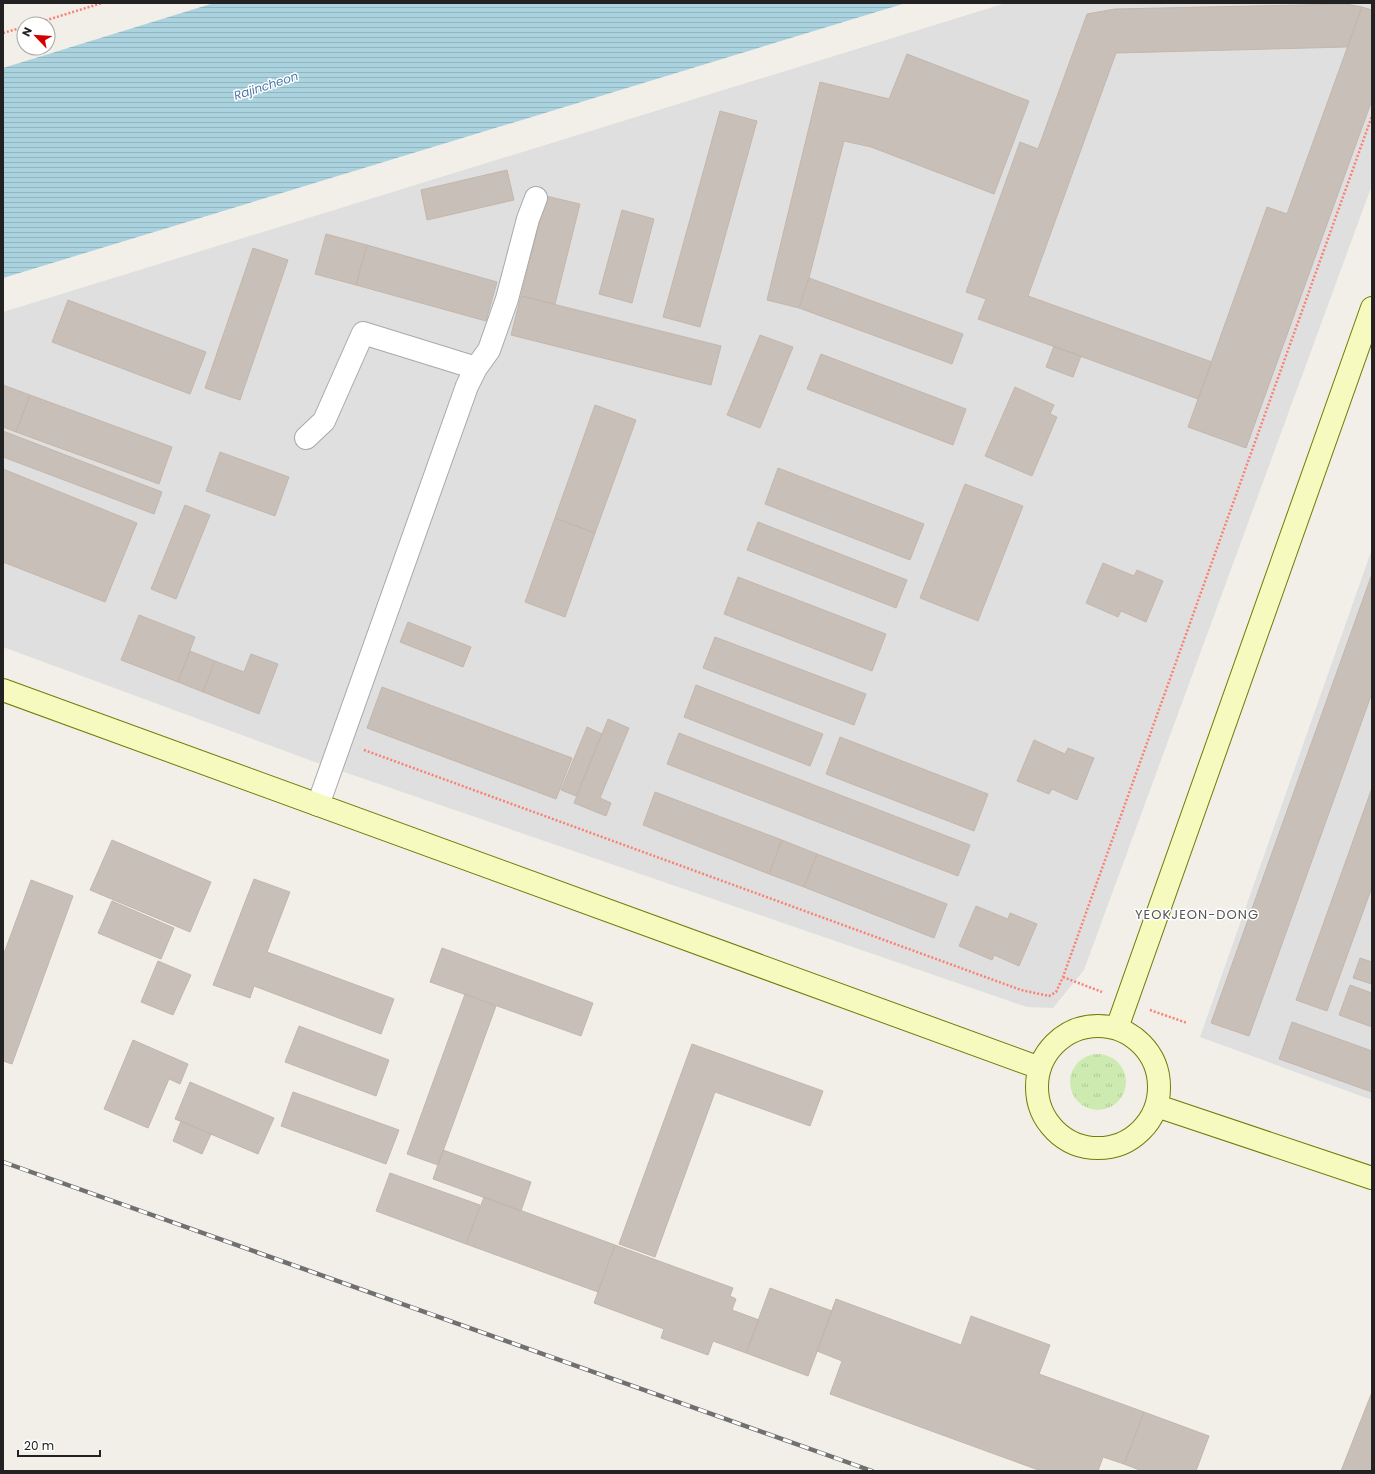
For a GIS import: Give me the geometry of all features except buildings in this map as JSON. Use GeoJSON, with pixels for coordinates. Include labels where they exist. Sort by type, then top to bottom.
{"type":"FeatureCollection","features":[{"type":"Feature","properties":{"kind":"main road"},"geometry":{"type":"LineString","coordinates":[[1117,1028],[1372,308]]}},
{"type":"Feature","properties":{"kind":"main road"},"geometry":{"type":"LineString","coordinates":[[3,690],[1040,1068]]}},
{"type":"Feature","properties":{"kind":"main road"},"geometry":{"type":"LineString","coordinates":[[1102,1025],[1117,1028],[1132,1035],[1144,1045],[1153,1059],[1158,1074],[1160,1090],[1157,1106],[1150,1120],[1139,1133],[1126,1142],[1111,1147],[1095,1148],[1079,1146],[1064,1138],[1052,1128],[1043,1114],[1038,1099],[1036,1083],[1040,1068],[1046,1053],[1057,1041],[1070,1032],[1086,1026],[1102,1025]]}},
{"type":"Feature","properties":{"kind":"main road"},"geometry":{"type":"LineString","coordinates":[[1157,1106],[1372,1178]]}},
{"type":"Feature","properties":{"kind":"street"},"geometry":{"type":"LineString","coordinates":[[318,805],[467,386],[476,368],[489,350],[507,299],[528,219],[536,198]]}},
{"type":"Feature","properties":{"kind":"street"},"geometry":{"type":"LineString","coordinates":[[306,438],[324,421],[363,333],[476,368]]}},
{"type":"Feature","properties":{"kind":"path"},"geometry":{"type":"LineString","coordinates":[[56,17],[102,3]]}},
{"type":"Feature","properties":{"kind":"path"},"geometry":{"type":"LineString","coordinates":[[3,33],[16,29]]}},
{"type":"Feature","properties":{"kind":"path"},"geometry":{"type":"LineString","coordinates":[[341,742],[1021,990],[1049,996],[1056,992],[1063,977],[1372,116]]}},
{"type":"Feature","properties":{"kind":"shaded area"},"geometry":{"type":"Polygon","coordinates":[[[1006,3],[1372,3],[1372,185],[1084,970],[1053,1008],[1027,1007],[312,761],[3,647],[3,312],[1006,3]]]}},
{"type":"Feature","properties":{"kind":"shaded area"},"geometry":{"type":"Polygon","coordinates":[[[1372,549],[1372,1100],[1200,1037],[1372,549]]]}},
{"type":"Feature","properties":{"kind":"green space"},"geometry":{"type":"Polygon","coordinates":[[[1093,1054],[1103,1054],[1118,1062],[1124,1071],[1126,1082],[1124,1093],[1118,1102],[1103,1110],[1093,1110],[1082,1105],[1075,1098],[1070,1087],[1070,1077],[1075,1066],[1082,1059],[1093,1054]]]}},
{"type":"Feature","properties":{"kind":"water","name":"Rajincheon"},"geometry":{"type":"Polygon","coordinates":[[[214,3],[906,3],[3,278],[3,68],[42,56],[56,56],[56,52],[214,3]]]}},
{"type":"Feature","properties":{"kind":"railway"},"geometry":{"type":"LineString","coordinates":[[3,1162],[872,1471]]}},
{"type":"Feature","properties":{"kind":"district","name":"YEOKJEON-DONG"},"geometry":{"type":"Point","coordinates":[1197,914]}}]}
